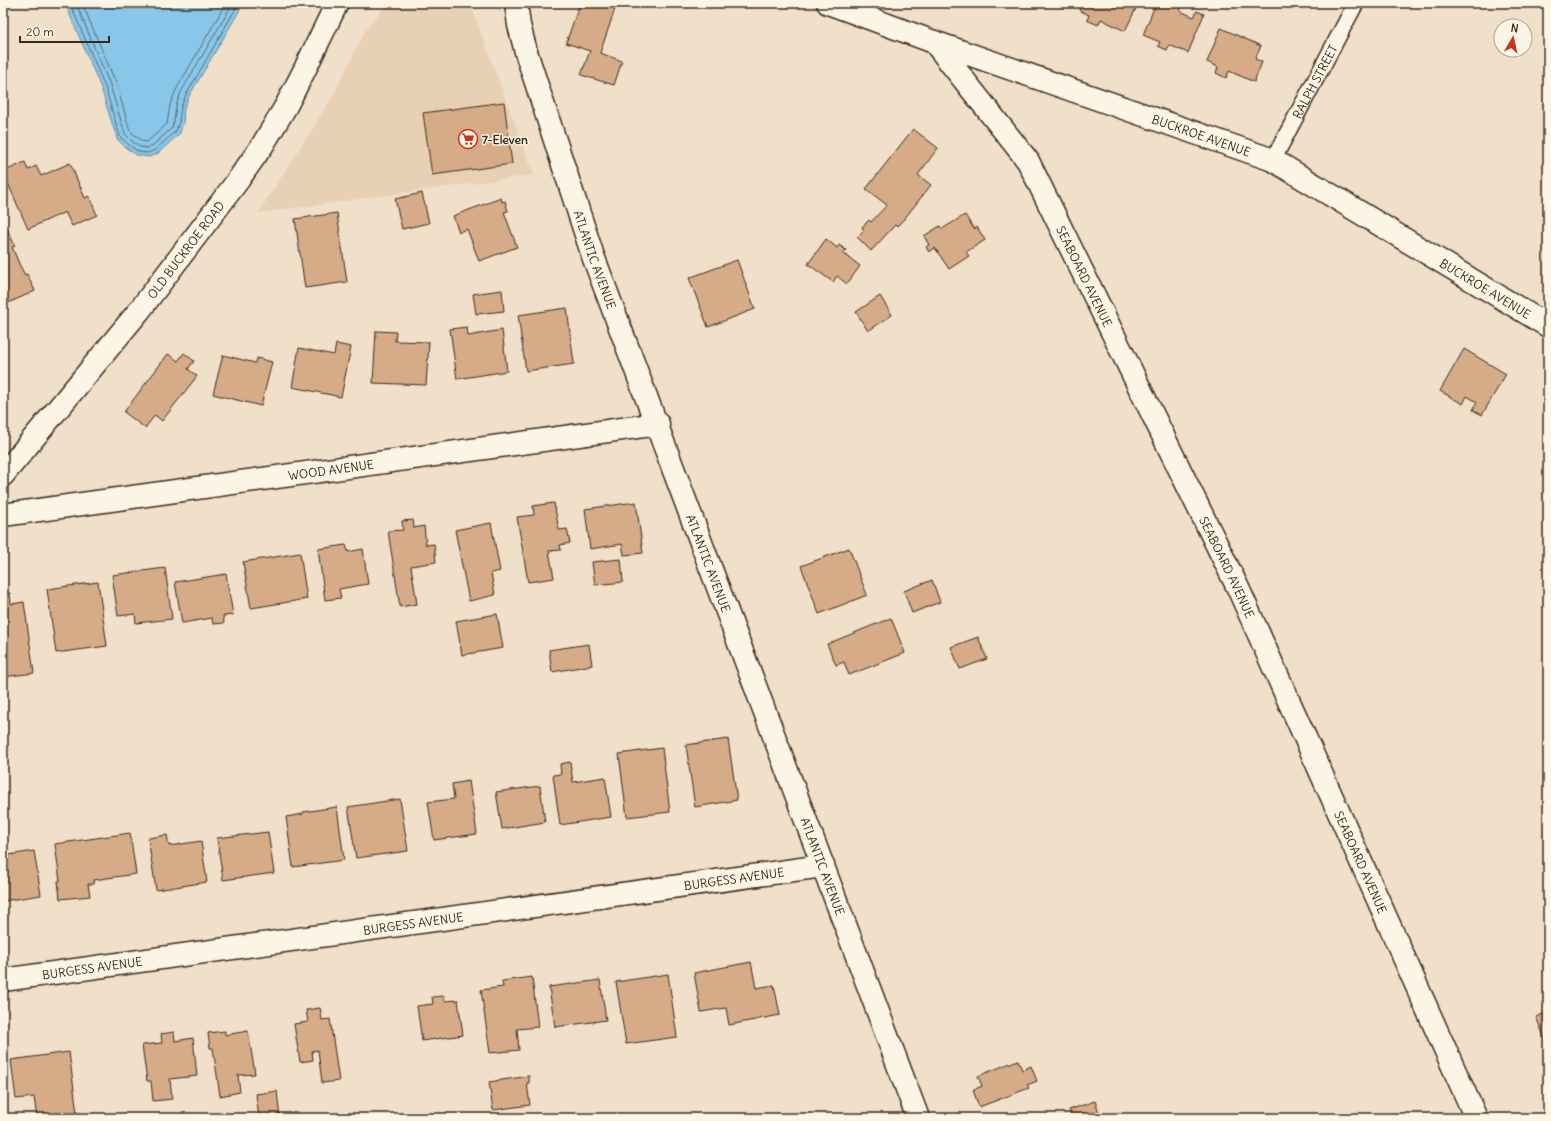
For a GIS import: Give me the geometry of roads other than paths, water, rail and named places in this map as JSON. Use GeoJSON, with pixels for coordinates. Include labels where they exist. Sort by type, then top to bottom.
{"type":"FeatureCollection","features":[{"type":"Feature","properties":{"kind":"street","name":"OLD BUCKROE ROAD"},"geometry":{"type":"LineString","coordinates":[[3,476],[139,311],[258,152],[286,106],[337,3]]}},
{"type":"Feature","properties":{"kind":"street","name":"ATLANTIC AVENUE"},"geometry":{"type":"LineString","coordinates":[[516,3],[519,25],[526,52],[594,256],[918,1118]]}},
{"type":"Feature","properties":{"kind":"street","name":"BUCKROE AVENUE"},"geometry":{"type":"LineString","coordinates":[[828,3],[934,42],[1273,160],[1548,326]]}},
{"type":"Feature","properties":{"kind":"street","name":"SEABOARD AVENUE"},"geometry":{"type":"LineString","coordinates":[[934,42],[1028,161],[1238,588],[1476,1118]]}},
{"type":"Feature","properties":{"kind":"street","name":"WOOD AVENUE"},"geometry":{"type":"LineString","coordinates":[[3,515],[658,424]]}},
{"type":"Feature","properties":{"kind":"street","name":"BURGESS AVENUE"},"geometry":{"type":"LineString","coordinates":[[3,980],[823,866]]}},
{"type":"Feature","properties":{"kind":"lane","name":"RALPH STREET"},"geometry":{"type":"LineString","coordinates":[[1273,160],[1356,3]]}},
{"type":"Feature","properties":{"kind":"water"},"geometry":{"type":"Polygon","coordinates":[[[65,3],[244,3],[189,96],[184,108],[183,123],[180,133],[157,154],[149,157],[137,155],[126,148],[117,139],[101,88],[65,3]]]}},
{"type":"Feature","properties":{"kind":"place","name":"7-Eleven"},"geometry":{"type":"Point","coordinates":[468,139]}}]}
